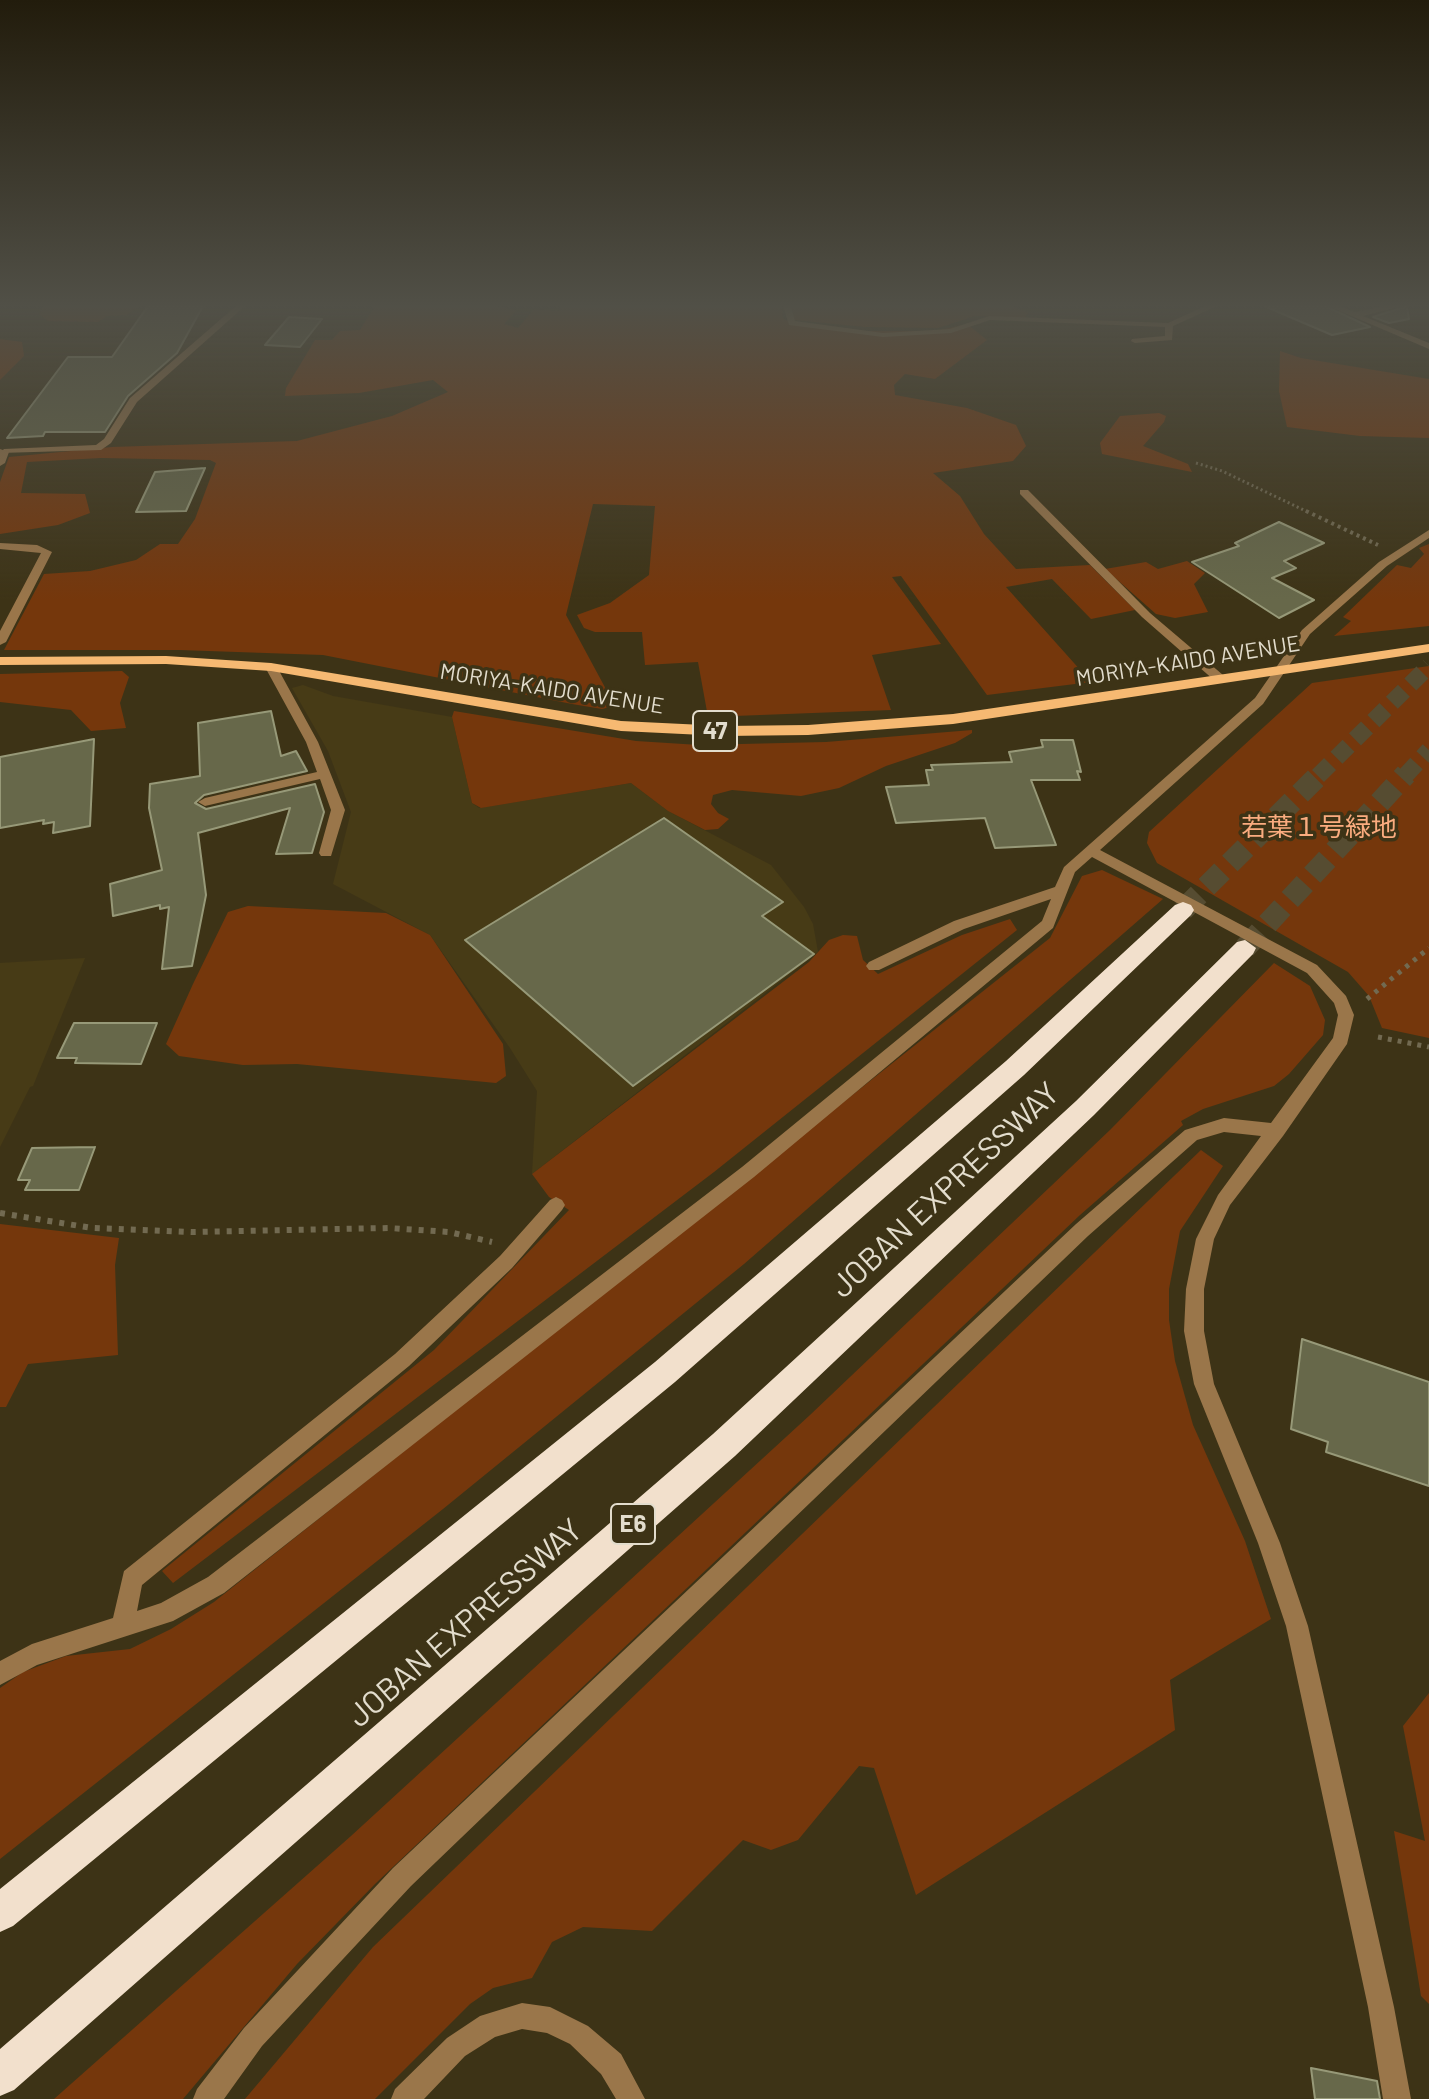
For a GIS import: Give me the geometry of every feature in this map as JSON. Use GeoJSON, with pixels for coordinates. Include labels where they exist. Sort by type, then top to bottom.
{"type":"FeatureCollection","features":[{"type":"Feature","properties":{"kind":"highway","name":"JOBAN EXPRESSWAY"},"geometry":{"type":"LineString","coordinates":[[0,1913],[665,1372],[1015,1068],[1183,910]]}},
{"type":"Feature","properties":{"kind":"highway","name":"JOBAN EXPRESSWAY"},"geometry":{"type":"LineString","coordinates":[[0,2076],[724,1445],[1085,1108],[1245,948]]}},
{"type":"Feature","properties":{"kind":"main road","name":"MORIYA-KAIDO AVENUE"},"geometry":{"type":"LineString","coordinates":[[0,661],[166,660],[271,667],[376,682],[621,726],[724,731],[808,730],[953,719],[1429,648]]}},
{"type":"Feature","properties":{"kind":"street"},"geometry":{"type":"LineString","coordinates":[[0,463],[2,452],[98,448],[108,441],[131,404]]}},
{"type":"Feature","properties":{"kind":"street"},"geometry":{"type":"LineString","coordinates":[[1024,492],[1134,604],[1219,678]]}},
{"type":"Feature","properties":{"kind":"street"},"geometry":{"type":"LineString","coordinates":[[0,1674],[32,1655],[165,1613],[216,1585],[748,1172],[1048,924],[1069,870],[1259,701],[1306,632],[1396,555],[1429,533]]}},
{"type":"Feature","properties":{"kind":"street"},"geometry":{"type":"LineString","coordinates":[[0,546],[37,548],[47,552],[0,642]]}},
{"type":"Feature","properties":{"kind":"street"},"geometry":{"type":"LineString","coordinates":[[271,667],[312,742],[338,810],[326,853]]}},
{"type":"Feature","properties":{"kind":"street"},"geometry":{"type":"LineString","coordinates":[[205,802],[324,774]]}},
{"type":"Feature","properties":{"kind":"street"},"geometry":{"type":"LineString","coordinates":[[1092,851],[1312,969],[1341,1000],[1346,1026],[1341,1040],[1224,1200],[1205,1239],[1195,1289],[1194,1331],[1209,1397],[1269,1543],[1297,1626],[1381,2007],[1397,2099]]}},
{"type":"Feature","properties":{"kind":"street"},"geometry":{"type":"LineString","coordinates":[[874,966],[959,925],[1061,890]]}},
{"type":"Feature","properties":{"kind":"street"},"geometry":{"type":"LineString","coordinates":[[207,2099],[253,2037],[402,1877],[1082,1230],[1191,1135],[1224,1125],[1277,1131]]}},
{"type":"Feature","properties":{"kind":"street"},"geometry":{"type":"LineString","coordinates":[[123,1624],[132,1579],[402,1360],[518,1248],[556,1205]]}},
{"type":"Feature","properties":{"kind":"street"},"geometry":{"type":"LineString","coordinates":[[405,2099],[456,2047],[489,2025],[522,2016],[550,2020],[579,2035],[611,2064],[631,2099]]}},
{"type":"Feature","properties":{"kind":"path"},"geometry":{"type":"LineString","coordinates":[[1196,463],[1222,471],[1396,555]]}},
{"type":"Feature","properties":{"kind":"path"},"geometry":{"type":"LineString","coordinates":[[1367,999],[1429,948]]}},
{"type":"Feature","properties":{"kind":"path"},"geometry":{"type":"LineString","coordinates":[[1378,1037],[1429,1047]]}},
{"type":"Feature","properties":{"kind":"path"},"geometry":{"type":"LineString","coordinates":[[0,1213],[106,1229],[191,1232],[389,1228],[449,1232],[518,1248]]}},
{"type":"Feature","properties":{"kind":"shaded area"},"geometry":{"type":"Polygon","coordinates":[[[303,685],[333,696],[452,717],[472,803],[479,808],[631,783],[668,811],[771,865],[804,907],[813,924],[818,952],[532,1174],[537,1091],[510,1048],[430,935],[333,884],[351,812],[328,751],[292,688],[303,685]]]}},
{"type":"Feature","properties":{"kind":"shaded area"},"geometry":{"type":"Polygon","coordinates":[[[85,958],[33,1086],[0,1147],[0,963],[85,958]]]}},
{"type":"Feature","properties":{"kind":"green space"},"geometry":{"type":"Polygon","coordinates":[[[420,404],[945,404],[967,408],[1016,425],[1026,446],[1013,461],[933,473],[960,496],[984,534],[1016,569],[1090,565],[1135,610],[1091,619],[1052,579],[1006,587],[1091,682],[987,695],[901,576],[892,577],[941,644],[872,655],[891,710],[708,717],[698,662],[645,665],[642,632],[595,632],[584,628],[577,615],[610,603],[649,575],[655,506],[593,504],[566,615],[615,706],[602,709],[572,704],[323,655],[180,650],[4,650],[44,574],[90,571],[136,560],[160,544],[178,544],[195,519],[216,463],[210,460],[101,458],[27,462],[21,493],[85,494],[90,513],[58,525],[0,534],[0,482],[9,457],[112,447],[297,441],[392,416],[420,404]]]}},
{"type":"Feature","properties":{"kind":"green space"},"geometry":{"type":"Polygon","coordinates":[[[1282,404],[1429,404],[1429,438],[1360,436],[1287,427],[1282,404]]]}},
{"type":"Feature","properties":{"kind":"green space"},"geometry":{"type":"Polygon","coordinates":[[[1159,413],[1166,416],[1164,422],[1143,446],[1188,464],[1192,472],[1102,454],[1100,443],[1120,416],[1159,413]]]}},
{"type":"Feature","properties":{"kind":"green space"},"geometry":{"type":"Polygon","coordinates":[[[1429,544],[1429,626],[1334,636],[1351,621],[1343,617],[1397,565],[1411,568],[1424,554],[1419,548],[1429,544]]]}},
{"type":"Feature","properties":{"kind":"green space"},"geometry":{"type":"Polygon","coordinates":[[[1187,561],[1205,573],[1194,584],[1208,612],[1175,618],[1156,614],[1105,569],[1146,562],[1158,569],[1187,561]]]}},
{"type":"Feature","properties":{"kind":"green space","name":"若葉１号緑地"},"geometry":{"type":"Polygon","coordinates":[[[1429,666],[1429,1038],[1382,1028],[1369,996],[1348,972],[1157,863],[1147,843],[1149,832],[1312,683],[1429,666]]]}},
{"type":"Feature","properties":{"kind":"green space"},"geometry":{"type":"Polygon","coordinates":[[[122,671],[129,677],[120,703],[126,728],[91,731],[71,710],[0,702],[0,674],[122,671]]]}},
{"type":"Feature","properties":{"kind":"green space"},"geometry":{"type":"Polygon","coordinates":[[[454,711],[636,741],[699,745],[826,742],[972,730],[972,733],[955,743],[886,766],[839,788],[801,796],[732,790],[713,795],[711,804],[718,813],[729,819],[718,829],[705,830],[668,811],[631,783],[481,808],[472,803],[452,717],[454,711]]]}},
{"type":"Feature","properties":{"kind":"green space"},"geometry":{"type":"Polygon","coordinates":[[[1102,870],[1163,899],[744,1264],[443,1509],[0,1859],[0,1688],[23,1672],[66,1656],[130,1649],[171,1629],[214,1602],[1050,938],[1082,876],[1102,870]]]}},
{"type":"Feature","properties":{"kind":"green space"},"geometry":{"type":"Polygon","coordinates":[[[248,906],[386,913],[430,935],[503,1044],[506,1076],[496,1083],[297,1064],[243,1065],[179,1056],[166,1044],[193,984],[228,912],[248,906]]]}},
{"type":"Feature","properties":{"kind":"green space"},"geometry":{"type":"Polygon","coordinates":[[[1010,919],[1017,930],[714,1172],[173,1583],[162,1571],[434,1350],[569,1210],[549,1197],[532,1174],[809,962],[829,940],[843,935],[857,936],[863,960],[878,974],[962,935],[1010,919]]]}},
{"type":"Feature","properties":{"kind":"green space"},"geometry":{"type":"Polygon","coordinates":[[[1274,963],[1310,986],[1325,1020],[1323,1035],[1289,1074],[1274,1086],[1203,1109],[1181,1121],[1183,1125],[1080,1215],[375,1884],[297,1964],[183,2099],[54,2099],[351,1836],[810,1415],[1110,1130],[1274,963]]]}},
{"type":"Feature","properties":{"kind":"green space"},"geometry":{"type":"Polygon","coordinates":[[[1201,1150],[1223,1166],[1180,1231],[1169,1289],[1169,1320],[1175,1361],[1193,1425],[1245,1541],[1271,1619],[1170,1680],[1175,1730],[916,1895],[874,1768],[859,1766],[798,1840],[771,1850],[743,1840],[652,1931],[583,1927],[552,1942],[532,1978],[493,1988],[470,2004],[375,2099],[245,2099],[373,1947],[1201,1150]]]}},
{"type":"Feature","properties":{"kind":"green space"},"geometry":{"type":"Polygon","coordinates":[[[0,1224],[119,1238],[115,1265],[118,1355],[28,1364],[6,1407],[0,1407],[0,1224]]]}},
{"type":"Feature","properties":{"kind":"green space"},"geometry":{"type":"Polygon","coordinates":[[[1429,1693],[1429,2004],[1421,1996],[1394,1831],[1425,1841],[1403,1726],[1429,1693]]]}},
{"type":"Feature","properties":{"kind":"building"},"geometry":{"type":"Polygon","coordinates":[[[33,404],[123,404],[105,432],[45,432],[43,436],[7,438],[33,404]]]}},
{"type":"Feature","properties":{"kind":"building"},"geometry":{"type":"Polygon","coordinates":[[[205,468],[186,511],[136,512],[155,472],[205,468]]]}},
{"type":"Feature","properties":{"kind":"building"},"geometry":{"type":"Polygon","coordinates":[[[1279,522],[1324,543],[1284,561],[1296,568],[1272,578],[1314,600],[1279,618],[1192,562],[1239,546],[1235,543],[1279,522]]]}},
{"type":"Feature","properties":{"kind":"building"},"geometry":{"type":"Polygon","coordinates":[[[271,711],[281,756],[296,751],[307,771],[204,795],[195,803],[206,809],[315,784],[324,812],[312,853],[276,854],[290,808],[198,833],[206,895],[192,966],[162,969],[169,907],[160,909],[160,905],[113,916],[110,884],[162,870],[149,808],[150,784],[200,776],[198,723],[271,711]]]}},
{"type":"Feature","properties":{"kind":"building"},"geometry":{"type":"Polygon","coordinates":[[[94,739],[90,826],[53,833],[54,822],[43,824],[44,820],[0,828],[0,757],[94,739]]]}},
{"type":"Feature","properties":{"kind":"building"},"geometry":{"type":"Polygon","coordinates":[[[1041,740],[1073,740],[1081,772],[1077,771],[1080,780],[1031,780],[1056,845],[995,848],[985,818],[896,823],[886,787],[929,785],[926,770],[933,770],[931,765],[1012,762],[1009,752],[1043,747],[1041,740]]]}},
{"type":"Feature","properties":{"kind":"building"},"geometry":{"type":"Polygon","coordinates":[[[664,818],[783,902],[762,916],[814,954],[633,1086],[465,940],[664,818]]]}},
{"type":"Feature","properties":{"kind":"building"},"geometry":{"type":"Polygon","coordinates":[[[74,1023],[157,1023],[141,1064],[75,1063],[77,1058],[57,1058],[74,1023]]]}},
{"type":"Feature","properties":{"kind":"building"},"geometry":{"type":"Polygon","coordinates":[[[95,1147],[79,1190],[25,1190],[30,1180],[18,1180],[32,1148],[95,1147]]]}},
{"type":"Feature","properties":{"kind":"building"},"geometry":{"type":"Polygon","coordinates":[[[1302,1339],[1429,1382],[1429,1486],[1326,1452],[1328,1442],[1291,1429],[1302,1339]]]}},
{"type":"Feature","properties":{"kind":"building"},"geometry":{"type":"Polygon","coordinates":[[[1311,2068],[1377,2081],[1380,2099],[1315,2099],[1311,2068]]]}},
{"type":"Feature","properties":{"kind":"tunnel"},"geometry":{"type":"LineString","coordinates":[[1318,776],[1429,666]]}},
{"type":"Feature","properties":{"kind":"tunnel"},"geometry":{"type":"LineString","coordinates":[[1405,776],[1429,750]]}},
{"type":"Feature","properties":{"kind":"tunnel"},"geometry":{"type":"LineString","coordinates":[[1183,910],[1320,774]]}},
{"type":"Feature","properties":{"kind":"tunnel"},"geometry":{"type":"LineString","coordinates":[[1245,948],[1406,774]]}}]}
